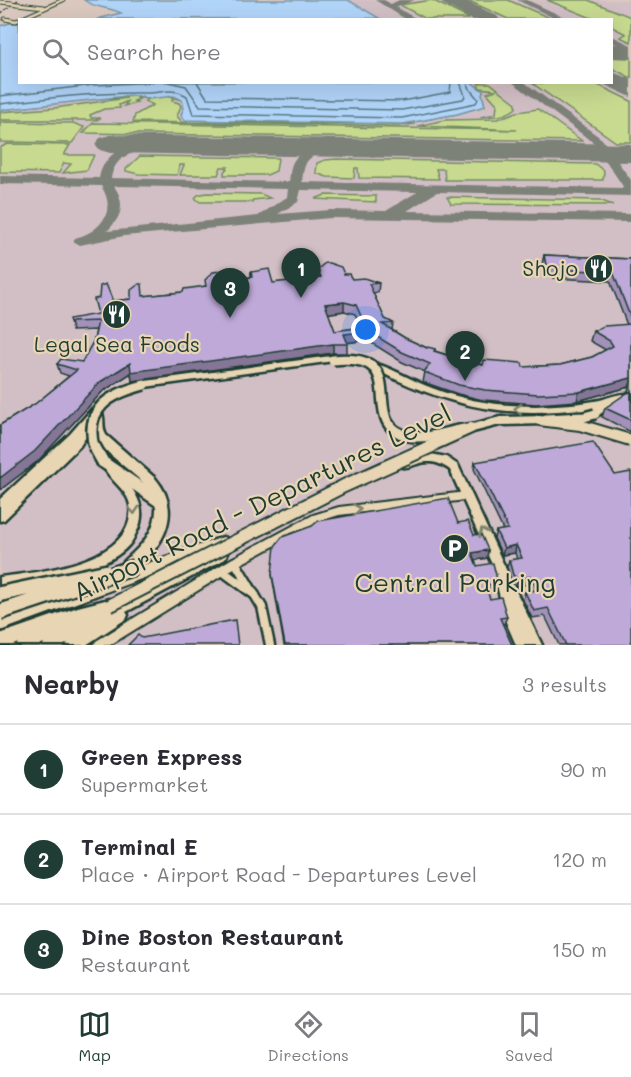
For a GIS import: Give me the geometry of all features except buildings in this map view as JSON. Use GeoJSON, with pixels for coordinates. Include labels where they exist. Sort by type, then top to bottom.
{"type":"FeatureCollection","features":[{"type":"Feature","properties":{"kind":"highway"},"geometry":{"type":"LineString","coordinates":[[83,594],[133,563],[147,551],[159,528],[161,503],[154,486],[102,438],[97,429],[99,409]]}},
{"type":"Feature","properties":{"kind":"highway"},"geometry":{"type":"LineString","coordinates":[[0,507],[74,437],[99,409]]}},
{"type":"Feature","properties":{"kind":"highway"},"geometry":{"type":"LineString","coordinates":[[76,443],[91,436],[102,438]]}},
{"type":"Feature","properties":{"kind":"highway"},"geometry":{"type":"LineString","coordinates":[[103,462],[161,503]]}},
{"type":"Feature","properties":{"kind":"highway"},"geometry":{"type":"LineString","coordinates":[[0,612],[280,522]]}},
{"type":"Feature","properties":{"kind":"highway"},"geometry":{"type":"LineString","coordinates":[[0,624],[280,522]]}},
{"type":"Feature","properties":{"kind":"highway"},"geometry":{"type":"LineString","coordinates":[[0,594],[135,567]]}},
{"type":"Feature","properties":{"kind":"highway"},"geometry":{"type":"LineString","coordinates":[[13,641],[78,614],[109,606]]}},
{"type":"Feature","properties":{"kind":"main road"},"geometry":{"type":"LineString","coordinates":[[0,517],[76,443],[99,409],[114,394],[140,385],[345,357],[364,359],[430,393],[478,405],[532,409],[597,403]]}},
{"type":"Feature","properties":{"kind":"main road"},"geometry":{"type":"LineString","coordinates":[[0,582],[85,566],[109,556],[121,546],[134,525],[133,499],[93,448],[90,435],[91,425],[99,409],[117,393],[144,385],[324,361],[355,359],[369,363],[376,369],[385,420],[397,432],[417,437],[471,428]]}},
{"type":"Feature","properties":{"kind":"main road"},"geometry":{"type":"LineString","coordinates":[[377,367],[384,415],[389,425],[409,435],[456,433]]}},
{"type":"Feature","properties":{"kind":"main road"},"geometry":{"type":"LineString","coordinates":[[539,420],[580,412],[608,399],[631,397]]}},
{"type":"Feature","properties":{"kind":"main road"},"geometry":{"type":"LineString","coordinates":[[50,645],[152,593],[361,479],[456,433],[491,423],[590,416],[617,399],[631,397]]}},
{"type":"Feature","properties":{"kind":"main road"},"geometry":{"type":"LineString","coordinates":[[539,420],[596,429],[631,441]]}},
{"type":"Feature","properties":{"kind":"main road","name":"Airport Road - Departures Level"},"geometry":{"type":"LineString","coordinates":[[109,606],[442,439],[471,428],[501,421],[539,420]]}},
{"type":"Feature","properties":{"kind":"main road"},"geometry":{"type":"LineString","coordinates":[[361,479],[425,457],[433,456],[448,462],[454,468],[536,645]]}},
{"type":"Feature","properties":{"kind":"main road"},"geometry":{"type":"LineString","coordinates":[[499,569],[513,622],[523,645]]}},
{"type":"Feature","properties":{"kind":"main road"},"geometry":{"type":"LineString","coordinates":[[74,645],[152,593]]}},
{"type":"Feature","properties":{"kind":"street"},"geometry":{"type":"LineString","coordinates":[[19,4],[28,0]]}},
{"type":"Feature","properties":{"kind":"street"},"geometry":{"type":"LineString","coordinates":[[23,18],[63,0]]}},
{"type":"Feature","properties":{"kind":"street"},"geometry":{"type":"LineString","coordinates":[[0,4],[46,8]]}},
{"type":"Feature","properties":{"kind":"street"},"geometry":{"type":"LineString","coordinates":[[4,19],[18,20]]}},
{"type":"Feature","properties":{"kind":"street"},"geometry":{"type":"LineString","coordinates":[[100,645],[234,562],[302,525],[339,511],[466,496]]}},
{"type":"Feature","properties":{"kind":"street"},"geometry":{"type":"LineString","coordinates":[[234,562],[256,596],[265,616],[270,645]]}},
{"type":"Feature","properties":{"kind":"street"},"geometry":{"type":"LineString","coordinates":[[221,570],[256,596]]}},
{"type":"Feature","properties":{"kind":"shaded area"},"geometry":{"type":"Polygon","coordinates":[[[348,0],[631,0],[631,645],[0,645],[0,110],[95,99],[174,96],[182,100],[185,120],[403,124],[483,108],[483,97],[472,84],[613,84],[613,18],[379,18],[348,0]]]}},
{"type":"Feature","properties":{"kind":"green space"},"geometry":{"type":"Polygon","coordinates":[[[432,0],[468,18],[424,18],[400,5],[432,0]]]}},
{"type":"Feature","properties":{"kind":"green space"},"geometry":{"type":"Polygon","coordinates":[[[467,0],[508,0],[550,18],[506,18],[467,0]]]}},
{"type":"Feature","properties":{"kind":"green space"},"geometry":{"type":"Polygon","coordinates":[[[547,0],[588,0],[631,17],[631,42],[620,37],[626,34],[613,28],[613,18],[592,18],[547,0]]]}},
{"type":"Feature","properties":{"kind":"green space"},"geometry":{"type":"Polygon","coordinates":[[[18,23],[18,84],[474,84],[483,91],[485,106],[399,126],[133,122],[135,115],[153,105],[145,101],[148,99],[136,97],[139,99],[134,101],[137,102],[124,106],[128,101],[119,105],[120,108],[104,109],[90,115],[91,118],[101,118],[96,120],[0,120],[0,112],[54,108],[127,98],[95,99],[0,110],[0,26],[18,23]],[[166,96],[173,98],[172,101],[181,106],[177,116],[182,122],[392,124],[185,120],[181,115],[184,108],[182,100],[166,96]]]}},
{"type":"Feature","properties":{"kind":"green space"},"geometry":{"type":"Polygon","coordinates":[[[613,57],[631,57],[631,78],[613,69],[613,57]]]}},
{"type":"Feature","properties":{"kind":"green space"},"geometry":{"type":"Polygon","coordinates":[[[478,84],[491,84],[516,103],[516,108],[495,117],[480,117],[496,114],[497,104],[487,93],[496,90],[480,88],[478,84]]]}},
{"type":"Feature","properties":{"kind":"green space"},"geometry":{"type":"Polygon","coordinates":[[[533,84],[596,84],[631,101],[631,142],[616,142],[533,84]]]}},
{"type":"Feature","properties":{"kind":"green space"},"geometry":{"type":"Polygon","coordinates":[[[538,109],[582,141],[83,133],[93,123],[517,130],[418,126],[445,120],[498,119],[517,112],[538,109]]]}},
{"type":"Feature","properties":{"kind":"green space"},"geometry":{"type":"Polygon","coordinates":[[[0,122],[73,123],[84,127],[72,143],[0,142],[0,122]]]}},
{"type":"Feature","properties":{"kind":"green space"},"geometry":{"type":"Polygon","coordinates":[[[7,144],[70,145],[64,155],[94,155],[87,170],[63,173],[71,164],[64,163],[59,173],[0,172],[0,148],[7,144]]]}},
{"type":"Feature","properties":{"kind":"green space"},"geometry":{"type":"Polygon","coordinates":[[[140,156],[278,158],[276,171],[267,175],[224,175],[228,167],[221,167],[218,175],[180,175],[184,165],[180,165],[177,175],[138,174],[126,171],[140,156]]]}},
{"type":"Feature","properties":{"kind":"green space"},"geometry":{"type":"Polygon","coordinates":[[[336,159],[595,164],[604,171],[603,180],[445,180],[444,169],[436,169],[439,179],[359,178],[358,168],[355,168],[354,178],[327,177],[316,173],[317,163],[336,159]]]}},
{"type":"Feature","properties":{"kind":"green space"},"geometry":{"type":"Polygon","coordinates":[[[206,193],[261,194],[270,198],[252,202],[200,202],[195,198],[206,193]]]}},
{"type":"Feature","properties":{"kind":"green space"},"geometry":{"type":"Polygon","coordinates":[[[325,195],[376,196],[376,202],[315,199],[325,195]]]}},
{"type":"Feature","properties":{"kind":"green space"},"geometry":{"type":"Polygon","coordinates":[[[447,197],[599,200],[613,205],[451,204],[447,197]]]}},
{"type":"Feature","properties":{"kind":"water"},"geometry":{"type":"Polygon","coordinates":[[[84,0],[348,0],[379,18],[101,18],[121,13],[84,0]]]}},
{"type":"Feature","properties":{"kind":"water"},"geometry":{"type":"Polygon","coordinates":[[[18,23],[18,84],[474,84],[483,91],[485,106],[457,114],[403,124],[185,120],[181,115],[184,108],[182,100],[174,96],[149,99],[138,96],[118,97],[0,110],[0,26],[18,23]]]}},
{"type":"Feature","properties":{"kind":"taxiway"},"geometry":{"type":"LineString","coordinates":[[379,0],[410,18]]}},
{"type":"Feature","properties":{"kind":"taxiway"},"geometry":{"type":"LineString","coordinates":[[392,7],[395,3],[411,0]]}},
{"type":"Feature","properties":{"kind":"taxiway"},"geometry":{"type":"LineString","coordinates":[[449,0],[454,2]]}},
{"type":"Feature","properties":{"kind":"taxiway"},"geometry":{"type":"LineString","coordinates":[[521,0],[562,18]]}},
{"type":"Feature","properties":{"kind":"taxiway"},"geometry":{"type":"LineString","coordinates":[[613,39],[631,48]]}},
{"type":"Feature","properties":{"kind":"taxiway"},"geometry":{"type":"LineString","coordinates":[[520,84],[598,141],[631,189]]}},
{"type":"Feature","properties":{"kind":"taxiway"},"geometry":{"type":"LineString","coordinates":[[106,182],[107,171],[118,155],[132,148],[165,145]]}},
{"type":"Feature","properties":{"kind":"taxiway"},"geometry":{"type":"LineString","coordinates":[[295,186],[298,163],[304,156],[323,148]]}},
{"type":"Feature","properties":{"kind":"taxiway"},"geometry":{"type":"LineString","coordinates":[[612,160],[631,154]]}},
{"type":"Feature","properties":{"kind":"taxiway"},"geometry":{"type":"LineString","coordinates":[[0,180],[106,182]]}},
{"type":"Feature","properties":{"kind":"taxiway"},"geometry":{"type":"LineString","coordinates":[[92,235],[102,229],[115,210],[115,198],[106,182]]}},
{"type":"Feature","properties":{"kind":"taxiway"},"geometry":{"type":"LineString","coordinates":[[106,182],[295,186]]}},
{"type":"Feature","properties":{"kind":"taxiway"},"geometry":{"type":"LineString","coordinates":[[264,218],[293,199],[295,186]]}},
{"type":"Feature","properties":{"kind":"taxiway"},"geometry":{"type":"LineString","coordinates":[[295,186],[631,192]]}},
{"type":"Feature","properties":{"kind":"taxiway"},"geometry":{"type":"LineString","coordinates":[[389,214],[434,189]]}},
{"type":"Feature","properties":{"kind":"taxiway"},"geometry":{"type":"LineString","coordinates":[[80,241],[124,232],[331,214],[631,218]]}},
{"type":"Feature","properties":{"kind":"runway"},"geometry":{"type":"LineString","coordinates":[[450,0],[486,18]]}},
{"type":"Feature","properties":{"kind":"runway"},"geometry":{"type":"LineString","coordinates":[[613,51],[631,52]]}},
{"type":"Feature","properties":{"kind":"runway"},"geometry":{"type":"LineString","coordinates":[[613,80],[631,89]]}},
{"type":"Feature","properties":{"kind":"runway"},"geometry":{"type":"LineString","coordinates":[[110,144],[631,153]]}},
{"type":"Feature","properties":{"kind":"railway"},"geometry":{"type":"LineString","coordinates":[[0,14],[18,0]]}},
{"type":"Feature","properties":{"kind":"place","name":"Shojo"},"geometry":{"type":"Point","coordinates":[599,269]}},
{"type":"Feature","properties":{"kind":"place","name":"Green Express"},"geometry":{"type":"Point","coordinates":[301,298]}},
{"type":"Feature","properties":{"kind":"place","name":"Legal Sea Foods"},"geometry":{"type":"Point","coordinates":[117,314]}},
{"type":"Feature","properties":{"kind":"place","name":"Dine Boston Restaurant"},"geometry":{"type":"Point","coordinates":[230,318]}},
{"type":"Feature","properties":{"kind":"place","name":"Terminal E"},"geometry":{"type":"Point","coordinates":[465,381]}},
{"type":"Feature","properties":{"kind":"place","name":"Central Parking"},"geometry":{"type":"Point","coordinates":[455,549]}}]}
